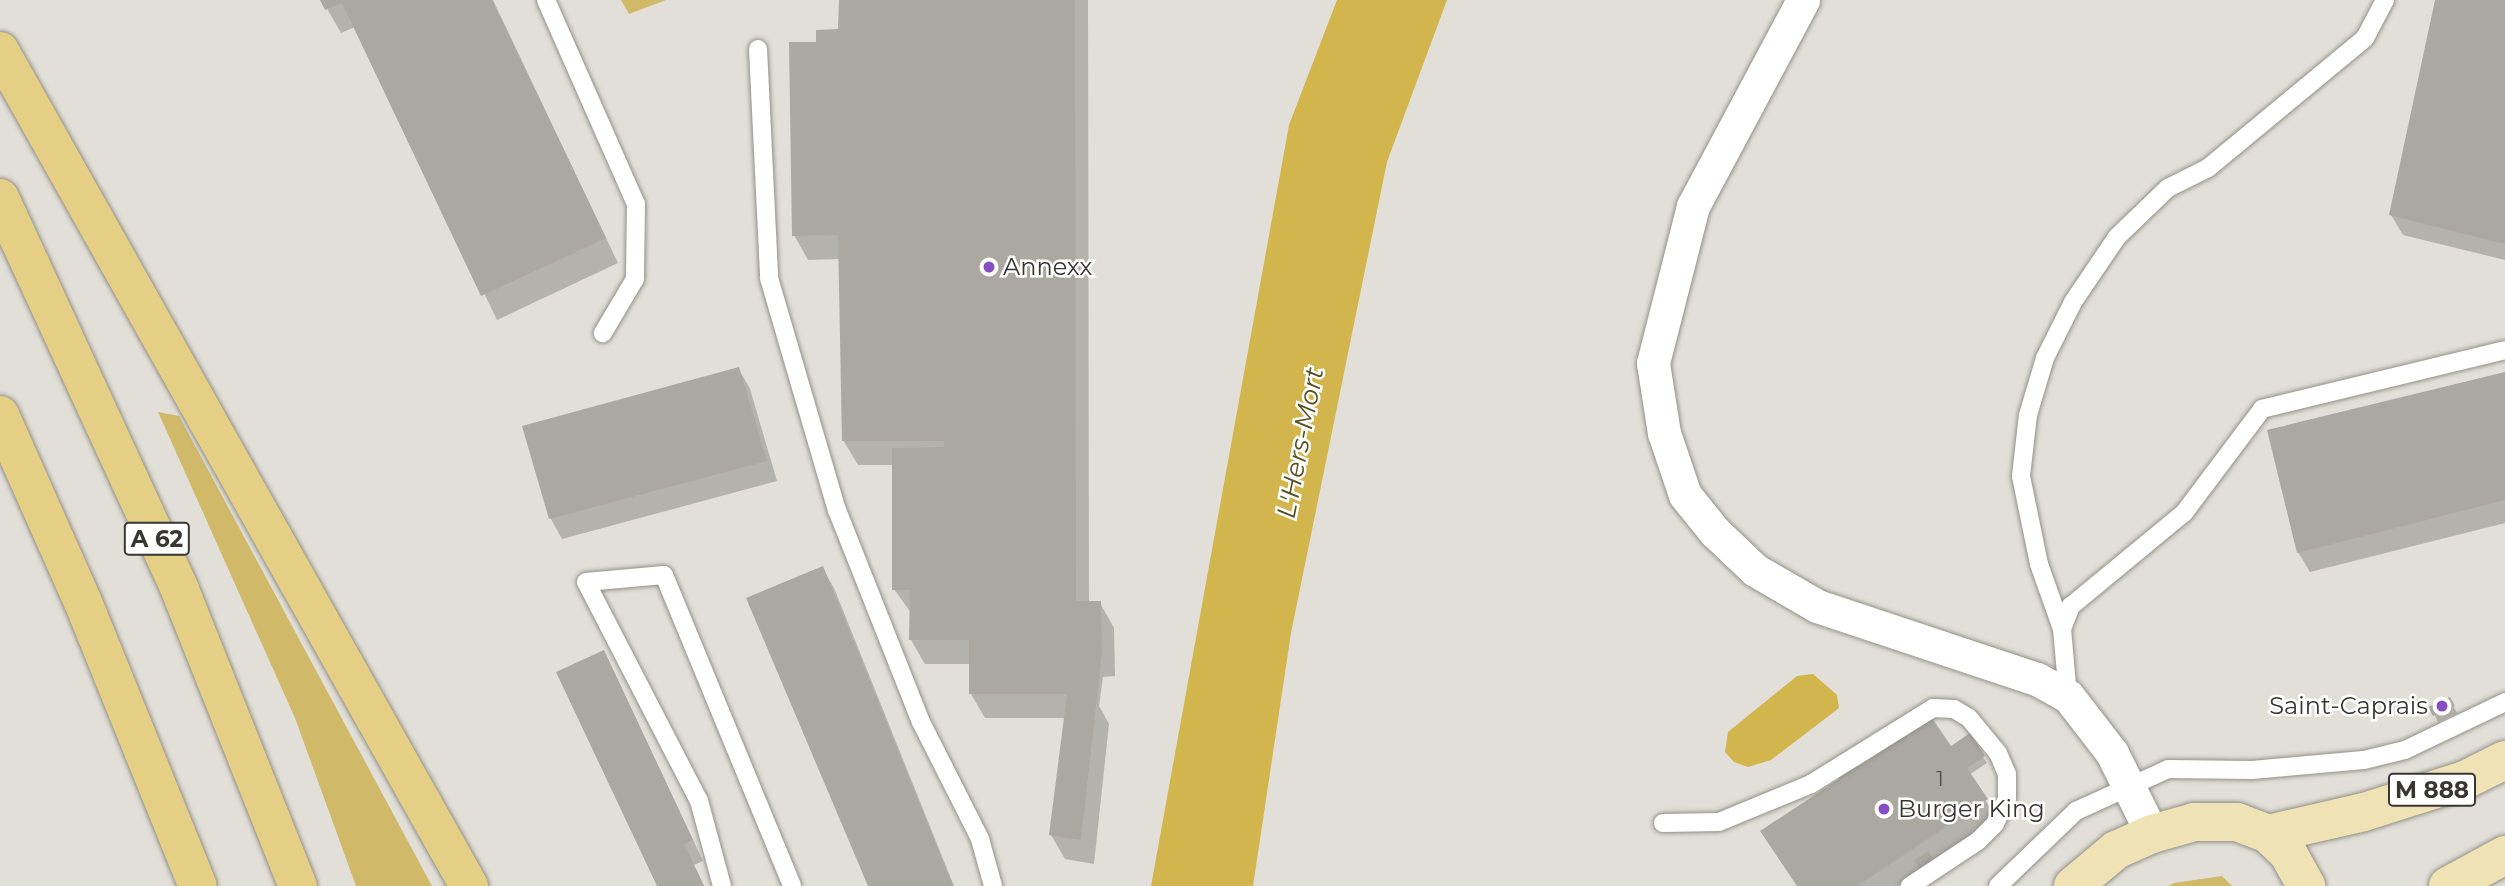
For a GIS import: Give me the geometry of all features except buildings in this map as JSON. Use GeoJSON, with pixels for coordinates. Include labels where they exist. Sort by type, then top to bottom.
{"type":"FeatureCollection","features":[{"type":"Feature","properties":{"kind":"highway"},"geometry":{"type":"LineString","coordinates":[[0,51],[469,886]]}},
{"type":"Feature","properties":{"kind":"highway","name":"A 62"},"geometry":{"type":"LineString","coordinates":[[0,198],[180,590],[298,886]]}},
{"type":"Feature","properties":{"kind":"highway"},"geometry":{"type":"LineString","coordinates":[[0,415],[83,602],[198,886]]}},
{"type":"Feature","properties":{"kind":"main road","name":"M 888"},"geometry":{"type":"LineString","coordinates":[[2268,834],[2364,812],[2465,780],[2505,760]]}},
{"type":"Feature","properties":{"kind":"main road"},"geometry":{"type":"LineString","coordinates":[[2073,886],[2116,850],[2152,834],[2194,822],[2226,822],[2268,834],[2288,853],[2306,886]]}},
{"type":"Feature","properties":{"kind":"main road"},"geometry":{"type":"LineString","coordinates":[[2448,886],[2505,855]]}},
{"type":"Feature","properties":{"kind":"street"},"geometry":{"type":"LineString","coordinates":[[1803,0],[1693,206],[1653,363],[1664,433],[1685,495],[1715,532],[1755,570],[1817,607],[2037,678],[2068,696],[2105,741],[2152,834]]}},
{"type":"Feature","properties":{"kind":"lane"},"geometry":{"type":"LineString","coordinates":[[546,0],[636,204],[635,279],[603,333]]}},
{"type":"Feature","properties":{"kind":"lane"},"geometry":{"type":"LineString","coordinates":[[2068,696],[2062,629],[2039,564],[2021,476],[2035,392],[2045,358],[2073,302],[2117,237],[2168,188],[2208,168],[2365,38],[2385,0]]}},
{"type":"Feature","properties":{"kind":"lane"},"geometry":{"type":"LineString","coordinates":[[758,49],[769,278],[837,510],[921,722],[980,839],[993,886]]}},
{"type":"Feature","properties":{"kind":"lane"},"geometry":{"type":"LineString","coordinates":[[2062,629],[2071,606],[2184,513],[2262,409],[2505,350]]}},
{"type":"Feature","properties":{"kind":"lane"},"geometry":{"type":"LineString","coordinates":[[722,886],[699,801],[586,582],[664,575],[792,886]]}},
{"type":"Feature","properties":{"kind":"lane"},"geometry":{"type":"LineString","coordinates":[[1998,886],[2076,811],[2127,785],[2168,769],[2252,770],[2364,760],[2405,750],[2505,702]]}},
{"type":"Feature","properties":{"kind":"lane"},"geometry":{"type":"LineString","coordinates":[[1663,823],[1719,822],[1811,784],[1933,708],[1954,709],[1969,718],[1998,753],[2007,774],[2007,799],[1995,824],[1978,841],[1910,886]]}},
{"type":"Feature","properties":{"kind":"shaded area"},"geometry":{"type":"Polygon","coordinates":[[[621,0],[666,0],[629,14],[621,0]]]}},
{"type":"Feature","properties":{"kind":"shaded area"},"geometry":{"type":"Polygon","coordinates":[[[158,412],[179,416],[432,886],[356,886],[295,718],[158,412]]]}},
{"type":"Feature","properties":{"kind":"shaded area"},"geometry":{"type":"Polygon","coordinates":[[[2222,876],[2232,886],[2168,886],[2174,883],[2222,876]]]}},
{"type":"Feature","properties":{"kind":"water","name":"L'Hers-Mort"},"geometry":{"type":"Polygon","coordinates":[[[1337,0],[1447,0],[1387,162],[1291,633],[1253,886],[1151,886],[1289,125],[1337,0]]]}},
{"type":"Feature","properties":{"kind":"water"},"geometry":{"type":"Polygon","coordinates":[[[1813,674],[1837,695],[1839,708],[1771,760],[1748,767],[1734,762],[1725,752],[1728,732],[1797,676],[1813,674]]]}},
{"type":"Feature","properties":{"kind":"place","name":"Annexx"},"geometry":{"type":"Point","coordinates":[989,267]}},
{"type":"Feature","properties":{"kind":"place","name":"Saint-Caprais"},"geometry":{"type":"Point","coordinates":[2442,706]}},
{"type":"Feature","properties":{"kind":"place","name":"Burger King"},"geometry":{"type":"Point","coordinates":[1884,809]}}]}
